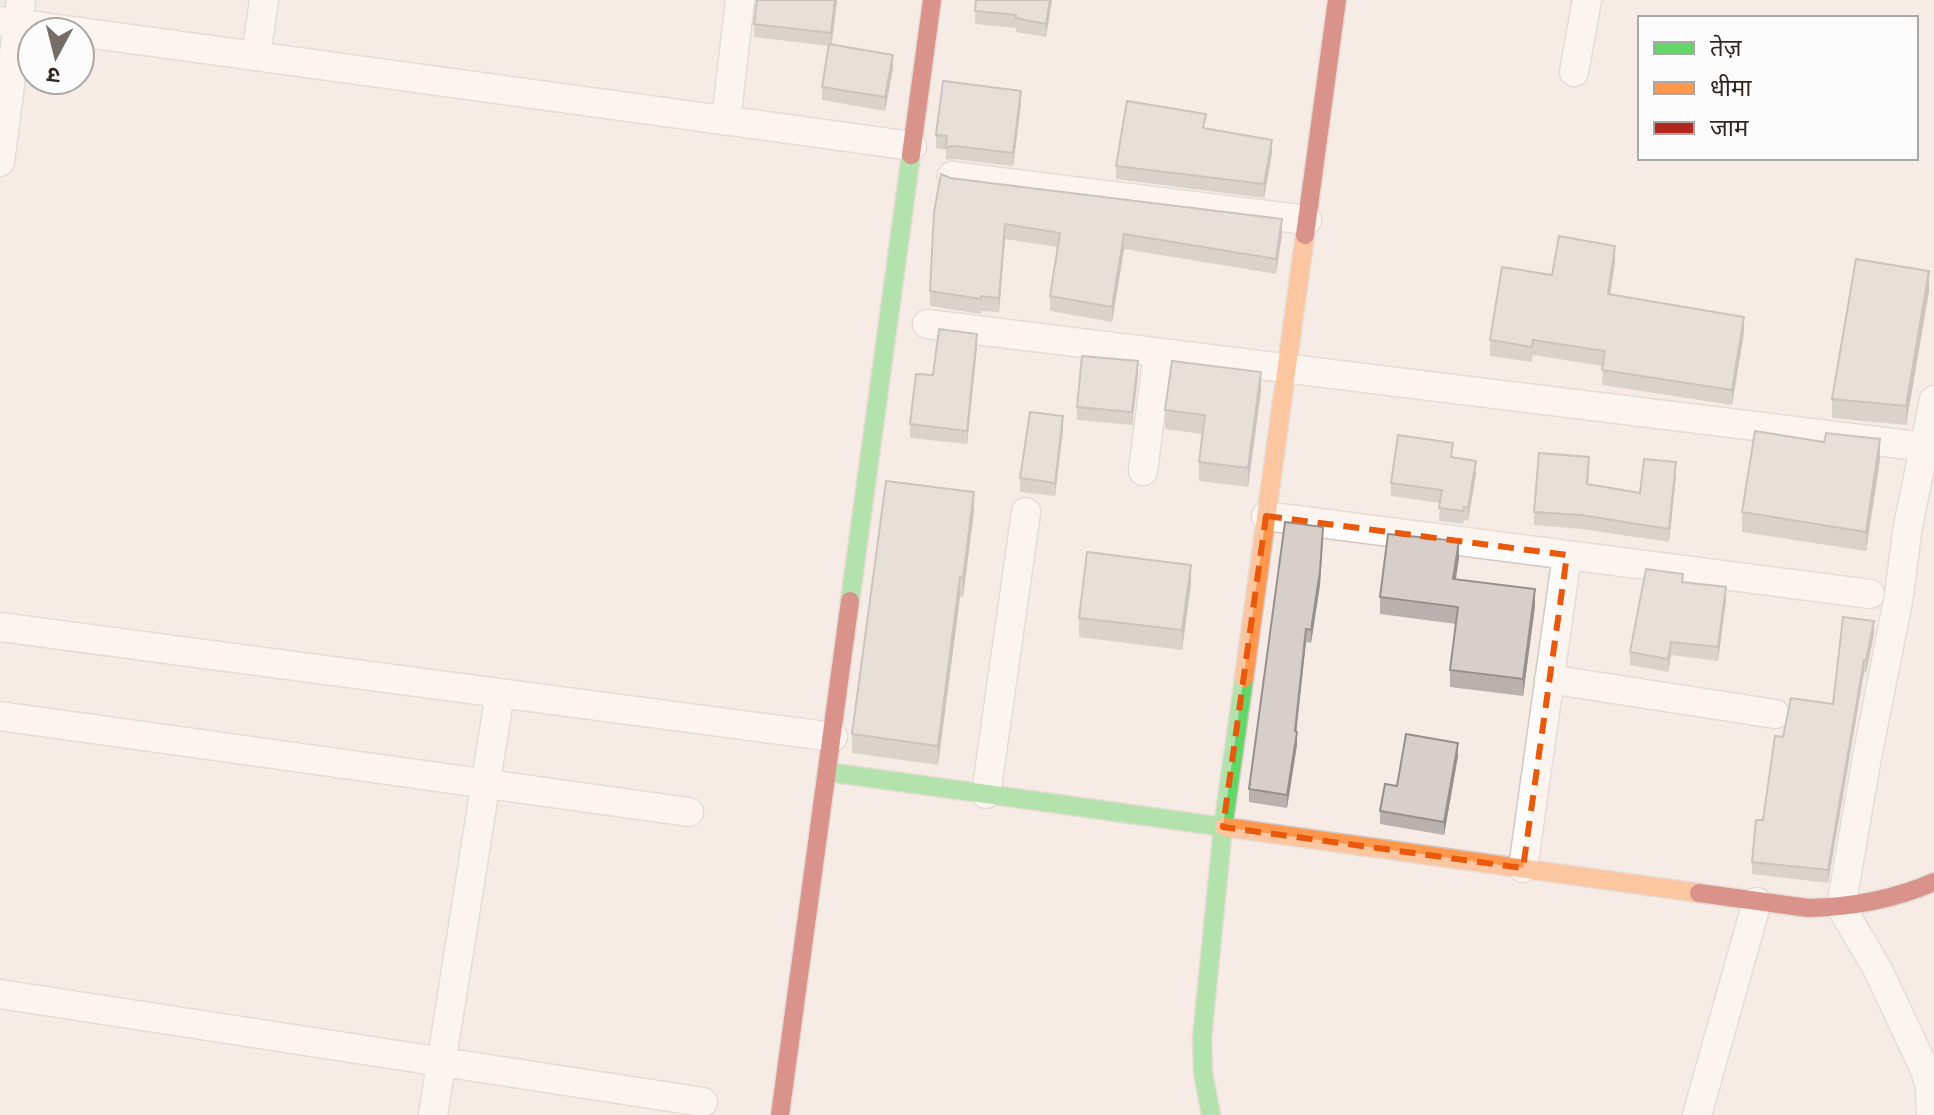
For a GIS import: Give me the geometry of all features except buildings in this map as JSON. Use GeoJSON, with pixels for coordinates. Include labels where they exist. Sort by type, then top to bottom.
{"type":"FeatureCollection","features":[{"type":"Feature","properties":{"kind":"street"},"geometry":{"type":"LineString","coordinates":[[256,56],[264,0]]}},
{"type":"Feature","properties":{"kind":"street"},"geometry":{"type":"LineString","coordinates":[[726,121],[740,0]]}},
{"type":"Feature","properties":{"kind":"street"},"geometry":{"type":"LineString","coordinates":[[780,1115],[932,0]]}},
{"type":"Feature","properties":{"kind":"street"},"geometry":{"type":"LineString","coordinates":[[1211,1115],[1203,1072],[1202,1038],[1223,827],[1337,0]]}},
{"type":"Feature","properties":{"kind":"street"},"geometry":{"type":"LineString","coordinates":[[1574,72],[1587,0]]}},
{"type":"Feature","properties":{"kind":"street"},"geometry":{"type":"LineString","coordinates":[[0,162],[13,15],[256,56],[912,146]]}},
{"type":"Feature","properties":{"kind":"street"},"geometry":{"type":"LineString","coordinates":[[952,176],[1307,220]]}},
{"type":"Feature","properties":{"kind":"street"},"geometry":{"type":"LineString","coordinates":[[927,324],[1925,447]]}},
{"type":"Feature","properties":{"kind":"street"},"geometry":{"type":"LineString","coordinates":[[1143,471],[1158,353]]}},
{"type":"Feature","properties":{"kind":"street"},"geometry":{"type":"LineString","coordinates":[[1931,1115],[1930,1087],[1925,1070],[1878,970],[1841,907],[1934,400]]}},
{"type":"Feature","properties":{"kind":"street"},"geometry":{"type":"LineString","coordinates":[[986,794],[1026,512]]}},
{"type":"Feature","properties":{"kind":"street"},"geometry":{"type":"LineString","coordinates":[[1266,516],[1870,594]]}},
{"type":"Feature","properties":{"kind":"street"},"geometry":{"type":"LineString","coordinates":[[1523,868],[1567,555]]}},
{"type":"Feature","properties":{"kind":"street"},"geometry":{"type":"LineString","coordinates":[[0,627],[833,737]]}},
{"type":"Feature","properties":{"kind":"street"},"geometry":{"type":"LineString","coordinates":[[1549,679],[1775,714]]}},
{"type":"Feature","properties":{"kind":"street"},"geometry":{"type":"LineString","coordinates":[[433,1115],[500,693]]}},
{"type":"Feature","properties":{"kind":"street"},"geometry":{"type":"LineString","coordinates":[[0,716],[689,812]]}},
{"type":"Feature","properties":{"kind":"street"},"geometry":{"type":"LineString","coordinates":[[828,772],[1808,908],[1864,905],[1934,882]]}},
{"type":"Feature","properties":{"kind":"street"},"geometry":{"type":"LineString","coordinates":[[1697,1115],[1757,902]]}},
{"type":"Feature","properties":{"kind":"street"},"geometry":{"type":"LineString","coordinates":[[0,994],[703,1102]]}},
{"type":"Feature","properties":{"kind":"highlighted area"},"geometry":{"type":"Polygon","coordinates":[[[1266,516],[1567,555],[1523,868],[1223,827],[1266,516]]]}},
{"type":"Feature","properties":{"kind":"traffic: fast"},"geometry":{"type":"LineString","coordinates":[[850,601],[911,155]]}},
{"type":"Feature","properties":{"kind":"traffic: fast"},"geometry":{"type":"LineString","coordinates":[[1211,1115],[1203,1072],[1202,1038],[1223,827],[1244,678]]}},
{"type":"Feature","properties":{"kind":"traffic: fast"},"geometry":{"type":"LineString","coordinates":[[828,772],[1224,827]]}},
{"type":"Feature","properties":{"kind":"traffic: slow"},"geometry":{"type":"LineString","coordinates":[[1244,678],[1305,235]]}},
{"type":"Feature","properties":{"kind":"traffic: slow"},"geometry":{"type":"LineString","coordinates":[[1224,827],[1699,893]]}},
{"type":"Feature","properties":{"kind":"traffic: jam"},"geometry":{"type":"LineString","coordinates":[[911,155],[932,0]]}},
{"type":"Feature","properties":{"kind":"traffic: jam"},"geometry":{"type":"LineString","coordinates":[[1305,235],[1337,0]]}},
{"type":"Feature","properties":{"kind":"traffic: jam"},"geometry":{"type":"LineString","coordinates":[[780,1115],[850,601]]}},
{"type":"Feature","properties":{"kind":"traffic: jam"},"geometry":{"type":"LineString","coordinates":[[1699,893],[1808,908],[1888,898],[1934,882]]}}]}
